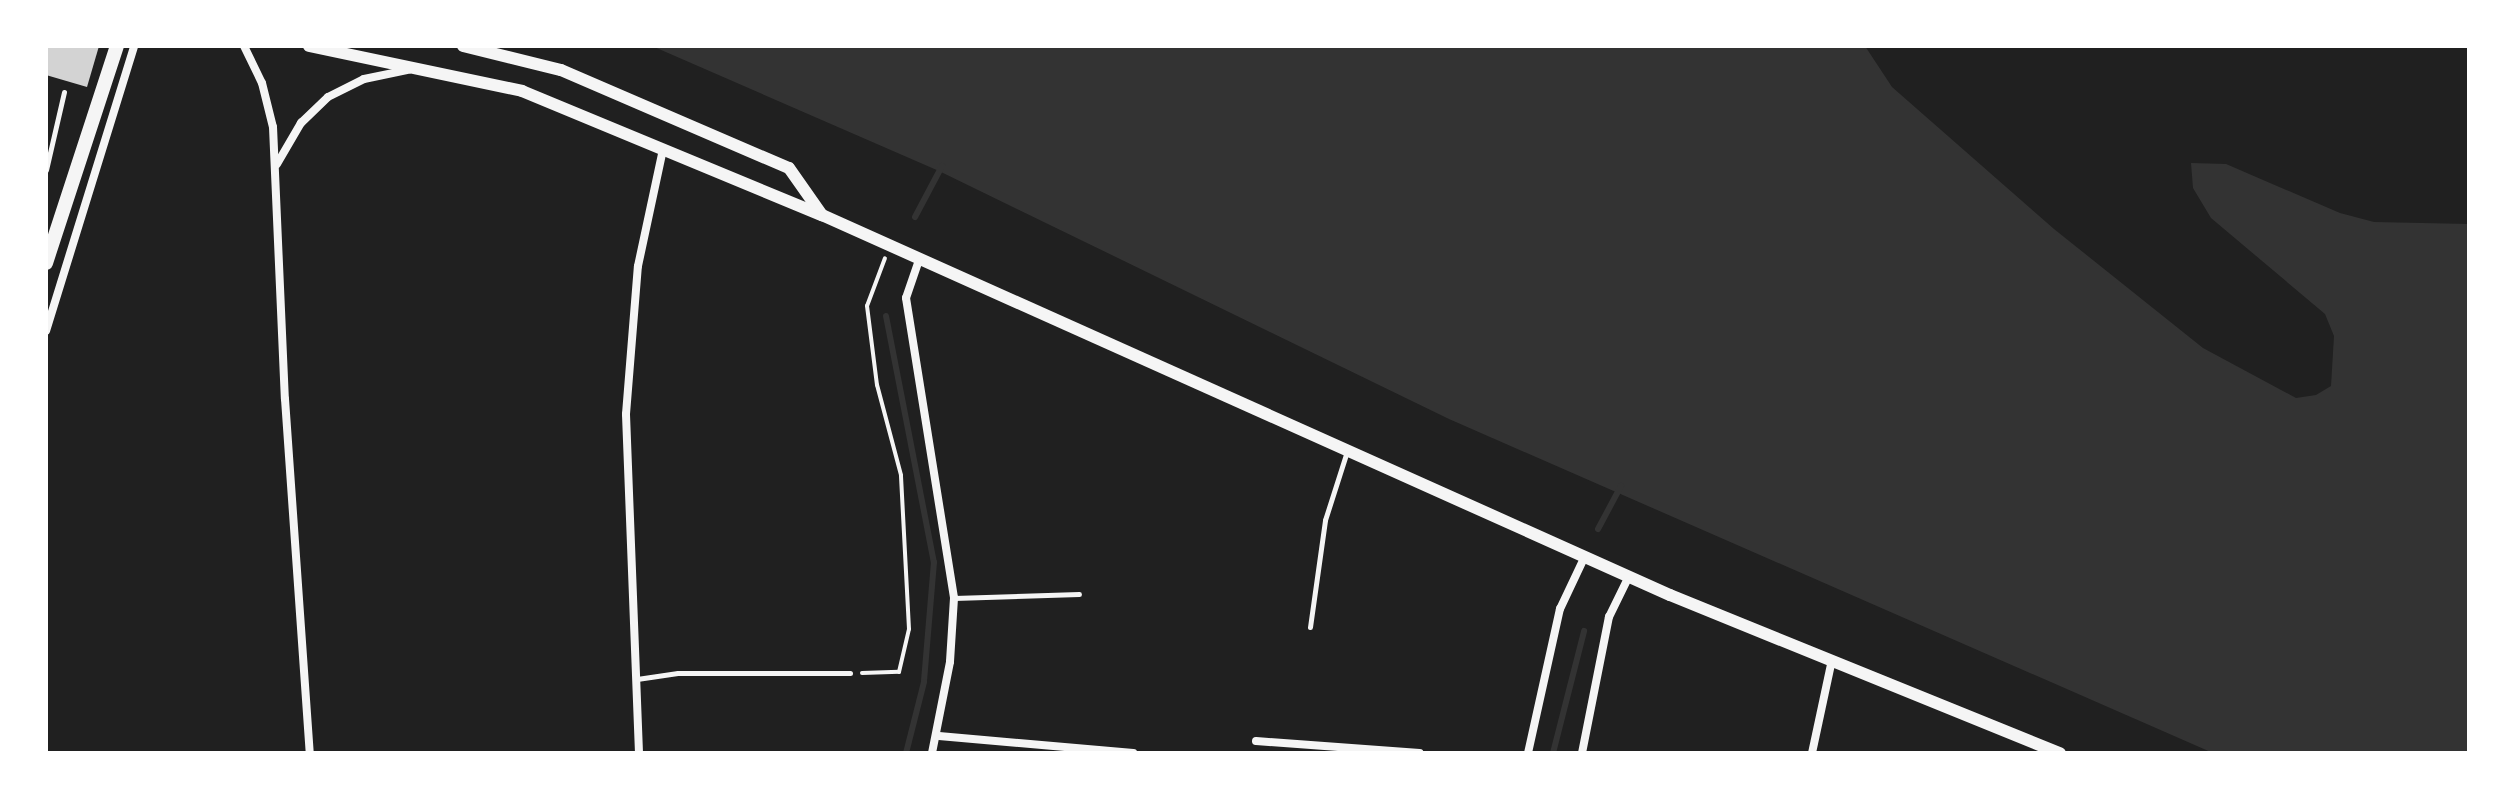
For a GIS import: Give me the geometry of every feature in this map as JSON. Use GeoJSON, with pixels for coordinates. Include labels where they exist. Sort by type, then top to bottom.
{"type":"FeatureCollection","features":[{"type":"Feature","properties":{"kind":"main road"},"geometry":{"type":"LineString","coordinates":[[46,263],[117,46]]}},
{"type":"Feature","properties":{"kind":"street"},"geometry":{"type":"LineString","coordinates":[[244,46],[268,105],[310,753]]}},
{"type":"Feature","properties":{"kind":"street"},"geometry":{"type":"LineString","coordinates":[[309,46],[522,91],[822,215],[889,248],[1831,664],[2060,753]]}},
{"type":"Feature","properties":{"kind":"street"},"geometry":{"type":"LineString","coordinates":[[463,46],[561,70],[789,168],[822,215]]}},
{"type":"Feature","properties":{"kind":"street"},"geometry":{"type":"LineString","coordinates":[[46,331],[133,47]]}},
{"type":"Feature","properties":{"kind":"street"},"geometry":{"type":"LineString","coordinates":[[274,172],[295,131],[328,97],[384,73],[424,70]]}},
{"type":"Feature","properties":{"kind":"street"},"geometry":{"type":"LineString","coordinates":[[639,753],[626,414],[638,266],[663,149]]}},
{"type":"Feature","properties":{"kind":"street"},"geometry":{"type":"LineString","coordinates":[[919,260],[906,298],[954,598],[939,736],[932,753]]}},
{"type":"Feature","properties":{"kind":"street"},"geometry":{"type":"LineString","coordinates":[[1528,753],[1560,609],[1585,556]]}},
{"type":"Feature","properties":{"kind":"street"},"geometry":{"type":"LineString","coordinates":[[1582,753],[1609,617],[1629,576]]}},
{"type":"Feature","properties":{"kind":"street"},"geometry":{"type":"LineString","coordinates":[[1812,753],[1831,664]]}},
{"type":"Feature","properties":{"kind":"street"},"geometry":{"type":"LineString","coordinates":[[939,736],[1133,753]]}},
{"type":"Feature","properties":{"kind":"street"},"geometry":{"type":"LineString","coordinates":[[1256,741],[1420,753]]}},
{"type":"Feature","properties":{"kind":"lane"},"geometry":{"type":"LineString","coordinates":[[46,170],[64,92]]}},
{"type":"Feature","properties":{"kind":"lane"},"geometry":{"type":"LineString","coordinates":[[1310,627],[1325,520],[1347,450]]}},
{"type":"Feature","properties":{"kind":"lane"},"geometry":{"type":"LineString","coordinates":[[954,598],[1079,594]]}},
{"type":"Feature","properties":{"kind":"lane"},"geometry":{"type":"LineString","coordinates":[[637,679],[678,673],[850,673]]}},
{"type":"Feature","properties":{"kind":"path"},"geometry":{"type":"LineString","coordinates":[[850,673],[899,672],[909,629],[901,475],[877,385],[867,306],[889,248]]}},
{"type":"Feature","properties":{"kind":"shaded area"},"geometry":{"type":"Polygon","coordinates":[[[46,46],[2469,46],[2469,753],[46,753],[46,46]]]}},
{"type":"Feature","properties":{"kind":"shaded area"},"geometry":{"type":"Polygon","coordinates":[[[652,46],[1865,46],[1892,87],[2054,229],[2203,348],[2296,398],[2316,395],[2331,386],[2334,336],[2325,314],[2211,218],[2193,188],[2191,163],[2226,164],[2340,213],[2374,222],[2469,224],[2469,753],[2213,753],[1449,419],[939,171],[652,46]]]}},
{"type":"Feature","properties":{"kind":"building"},"geometry":{"type":"Polygon","coordinates":[[[46,46],[99,46],[87,87],[46,75],[46,46]]]}},
{"type":"Feature","properties":{"kind":"waterway"},"geometry":{"type":"LineString","coordinates":[[915,217],[942,166]]}},
{"type":"Feature","properties":{"kind":"waterway"},"geometry":{"type":"LineString","coordinates":[[886,316],[934,562],[924,682],[906,753]]}},
{"type":"Feature","properties":{"kind":"waterway"},"geometry":{"type":"LineString","coordinates":[[1598,529],[1621,486]]}},
{"type":"Feature","properties":{"kind":"waterway"},"geometry":{"type":"LineString","coordinates":[[1553,753],[1584,631]]}}]}
